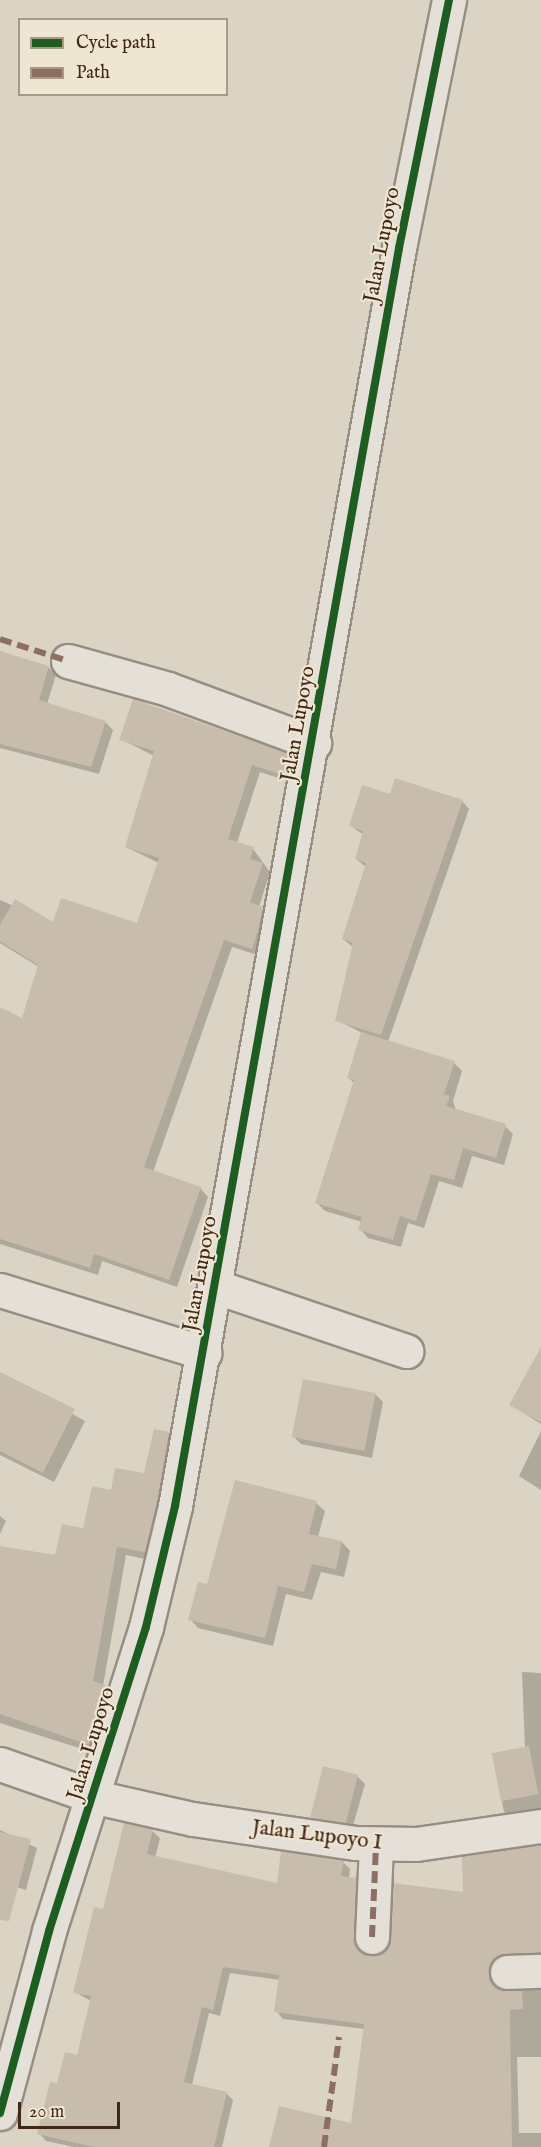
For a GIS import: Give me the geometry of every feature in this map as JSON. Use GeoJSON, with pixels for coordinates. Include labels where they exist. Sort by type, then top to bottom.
{"type":"FeatureCollection","features":[{"type":"Feature","properties":{"kind":"street","name":"Jalan Lupoyo"},"geometry":{"type":"LineString","coordinates":[[0,2113],[49,1931],[95,1797],[146,1627],[205,1353],[314,743],[399,248],[449,0]]}},
{"type":"Feature","properties":{"kind":"street"},"geometry":{"type":"LineString","coordinates":[[68,661],[168,689],[314,743]]}},
{"type":"Feature","properties":{"kind":"street"},"geometry":{"type":"LineString","coordinates":[[217,1287],[406,1351]]}},
{"type":"Feature","properties":{"kind":"street"},"geometry":{"type":"LineString","coordinates":[[0,1290],[205,1353]]}},
{"type":"Feature","properties":{"kind":"street","name":"Jalan Lupoyo I"},"geometry":{"type":"LineString","coordinates":[[0,1764],[95,1797],[193,1819],[376,1845],[541,1826]]}},
{"type":"Feature","properties":{"kind":"street"},"geometry":{"type":"LineString","coordinates":[[372,1937],[376,1845]]}},
{"type":"Feature","properties":{"kind":"street"},"geometry":{"type":"LineString","coordinates":[[507,1971],[541,1971]]}},
{"type":"Feature","properties":{"kind":"building"},"geometry":{"type":"Polygon","coordinates":[[[0,651],[49,666],[39,700],[106,721],[91,767],[0,744],[0,651]]]}},
{"type":"Feature","properties":{"kind":"building"},"geometry":{"type":"Polygon","coordinates":[[[133,699],[290,754],[286,776],[252,765],[228,839],[254,847],[250,859],[263,863],[250,902],[263,907],[258,931],[252,949],[224,940],[144,1167],[201,1187],[169,1280],[94,1254],[90,1268],[0,1239],[0,1007],[22,1018],[38,965],[0,941],[0,925],[15,899],[53,922],[61,898],[137,923],[159,858],[125,847],[154,751],[119,740],[133,699]]]}},
{"type":"Feature","properties":{"kind":"building"},"geometry":{"type":"Polygon","coordinates":[[[395,778],[463,800],[381,1035],[335,1021],[353,943],[342,939],[366,863],[355,859],[363,831],[349,826],[362,785],[390,794],[395,778]]]}},
{"type":"Feature","properties":{"kind":"building"},"geometry":{"type":"Polygon","coordinates":[[[361,1032],[455,1061],[444,1094],[450,1096],[446,1106],[506,1124],[496,1158],[463,1148],[454,1180],[431,1174],[416,1221],[400,1216],[393,1240],[358,1230],[362,1217],[315,1203],[354,1080],[347,1078],[361,1032]]]}},
{"type":"Feature","properties":{"kind":"building"},"geometry":{"type":"Polygon","coordinates":[[[541,1347],[541,1422],[509,1405],[541,1347]]]}},
{"type":"Feature","properties":{"kind":"building"},"geometry":{"type":"Polygon","coordinates":[[[0,1372],[75,1409],[43,1473],[0,1451],[0,1372]]]}},
{"type":"Feature","properties":{"kind":"building"},"geometry":{"type":"Polygon","coordinates":[[[303,1379],[376,1393],[364,1451],[292,1437],[303,1379]]]}},
{"type":"Feature","properties":{"kind":"building"},"geometry":{"type":"Polygon","coordinates":[[[154,1429],[169,1432],[157,1502],[145,1552],[117,1547],[93,1681],[107,1686],[89,1745],[0,1714],[0,1546],[55,1555],[62,1524],[83,1528],[92,1486],[111,1490],[115,1468],[144,1473],[154,1429]]]}},
{"type":"Feature","properties":{"kind":"building"},"geometry":{"type":"Polygon","coordinates":[[[235,1480],[317,1501],[309,1534],[342,1541],[336,1569],[312,1564],[304,1592],[278,1586],[265,1638],[188,1620],[198,1582],[207,1584],[235,1480]]]}},
{"type":"Feature","properties":{"kind":"building"},"geometry":{"type":"Polygon","coordinates":[[[529,1746],[538,1794],[501,1801],[492,1753],[529,1746]]]}},
{"type":"Feature","properties":{"kind":"building"},"geometry":{"type":"Polygon","coordinates":[[[323,1766],[358,1775],[345,1826],[310,1817],[323,1766]]]}},
{"type":"Feature","properties":{"kind":"building"},"geometry":{"type":"Polygon","coordinates":[[[124,1823],[153,1829],[147,1854],[277,1883],[281,1851],[344,1860],[341,1876],[356,1878],[355,1945],[371,1956],[381,1953],[391,1938],[393,1883],[463,1892],[462,1856],[541,1845],[541,1952],[498,1956],[488,1972],[498,1988],[522,1990],[523,2009],[510,2010],[512,2147],[269,2147],[279,2106],[351,2123],[364,2024],[274,2012],[279,1975],[223,1967],[213,2010],[202,2007],[184,2082],[227,2092],[214,2147],[94,2147],[37,2134],[50,2082],[57,2083],[65,2052],[77,2055],[91,1996],[73,1993],[94,1907],[103,1909],[124,1823]]]}},
{"type":"Feature","properties":{"kind":"building"},"geometry":{"type":"Polygon","coordinates":[[[0,1832],[31,1839],[9,1921],[0,1920],[0,1832]]]}},
{"type":"Feature","properties":{"kind":"marked path"},"geometry":{"type":"LineString","coordinates":[[0,639],[68,661]]}},
{"type":"Feature","properties":{"kind":"marked path"},"geometry":{"type":"LineString","coordinates":[[372,1937],[376,1845]]}},
{"type":"Feature","properties":{"kind":"marked path"},"geometry":{"type":"LineString","coordinates":[[324,2147],[339,2037]]}},
{"type":"Feature","properties":{"kind":"cycle path"},"geometry":{"type":"LineString","coordinates":[[0,2113],[49,1931],[146,1627],[175,1506],[399,248],[449,0]]}}]}
